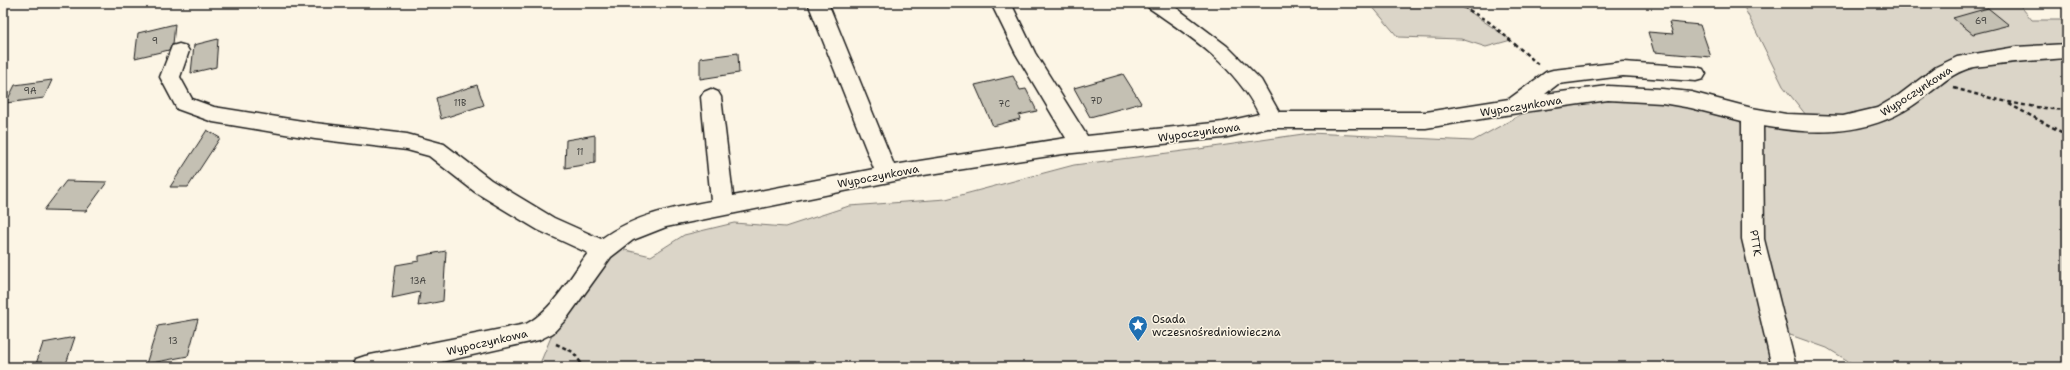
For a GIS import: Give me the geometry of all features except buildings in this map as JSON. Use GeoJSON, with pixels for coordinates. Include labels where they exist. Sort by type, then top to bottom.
{"type":"FeatureCollection","features":[{"type":"Feature","properties":{"kind":"street"},"geometry":{"type":"LineString","coordinates":[[818,3],[886,174]]}},
{"type":"Feature","properties":{"kind":"street"},"geometry":{"type":"LineString","coordinates":[[1001,3],[1026,54],[1081,144]]}},
{"type":"Feature","properties":{"kind":"street"},"geometry":{"type":"LineString","coordinates":[[1156,3],[1195,30],[1230,58],[1254,86],[1273,120]]}},
{"type":"Feature","properties":{"kind":"street","name":"Wypoczynkowa"},"geometry":{"type":"LineString","coordinates":[[365,367],[530,333],[544,326],[559,311],[603,250],[625,234],[663,219],[886,174],[947,163],[1081,144],[1223,130],[1273,120],[1426,120],[1514,105],[1608,93],[1662,96],[1691,100],[1752,116],[1786,122],[1843,124],[1864,120],[1883,114],[1933,81],[1943,72],[1964,62],[2016,54],[2067,50]]}},
{"type":"Feature","properties":{"kind":"street"},"geometry":{"type":"LineString","coordinates":[[179,51],[170,77],[184,104],[213,114],[315,131],[407,142],[436,150],[483,186],[546,224],[603,250]]}},
{"type":"Feature","properties":{"kind":"street"},"geometry":{"type":"LineString","coordinates":[[1514,105],[1553,77],[1623,69],[1696,74]]}},
{"type":"Feature","properties":{"kind":"street"},"geometry":{"type":"LineString","coordinates":[[711,97],[723,207]]}},
{"type":"Feature","properties":{"kind":"street","name":"PTTK"},"geometry":{"type":"LineString","coordinates":[[1752,116],[1753,239],[1784,367]]}},
{"type":"Feature","properties":{"kind":"path"},"geometry":{"type":"LineString","coordinates":[[1458,3],[1489,22],[1553,77]]}},
{"type":"Feature","properties":{"kind":"path"},"geometry":{"type":"LineString","coordinates":[[1933,81],[2006,103],[2042,109],[2067,110]]}},
{"type":"Feature","properties":{"kind":"path"},"geometry":{"type":"LineString","coordinates":[[2006,103],[2067,135]]}},
{"type":"Feature","properties":{"kind":"path"},"geometry":{"type":"LineString","coordinates":[[530,333],[573,352],[584,367]]}},
{"type":"Feature","properties":{"kind":"shaded area"},"geometry":{"type":"Polygon","coordinates":[[[1374,3],[1457,3],[1511,40],[1486,47],[1461,39],[1398,37],[1371,5],[1374,3]]]}},
{"type":"Feature","properties":{"kind":"shaded area"},"geometry":{"type":"Polygon","coordinates":[[[1742,3],[2018,3],[2032,20],[2067,20],[2067,367],[1858,367],[1827,348],[1776,330],[1759,263],[1759,112],[1806,115],[1783,86],[1742,3]]]}},
{"type":"Feature","properties":{"kind":"shaded area"},"geometry":{"type":"Polygon","coordinates":[[[1628,99],[1707,108],[1739,120],[1745,130],[1780,367],[544,367],[541,361],[564,306],[617,248],[651,256],[684,235],[734,223],[785,227],[849,206],[946,199],[1074,165],[1310,133],[1473,141],[1531,109],[1577,103],[1628,99]]]}},
{"type":"Feature","properties":{"kind":"place","name":"Osada wczesnośredniowieczna"},"geometry":{"type":"Point","coordinates":[1138,342]}}]}
